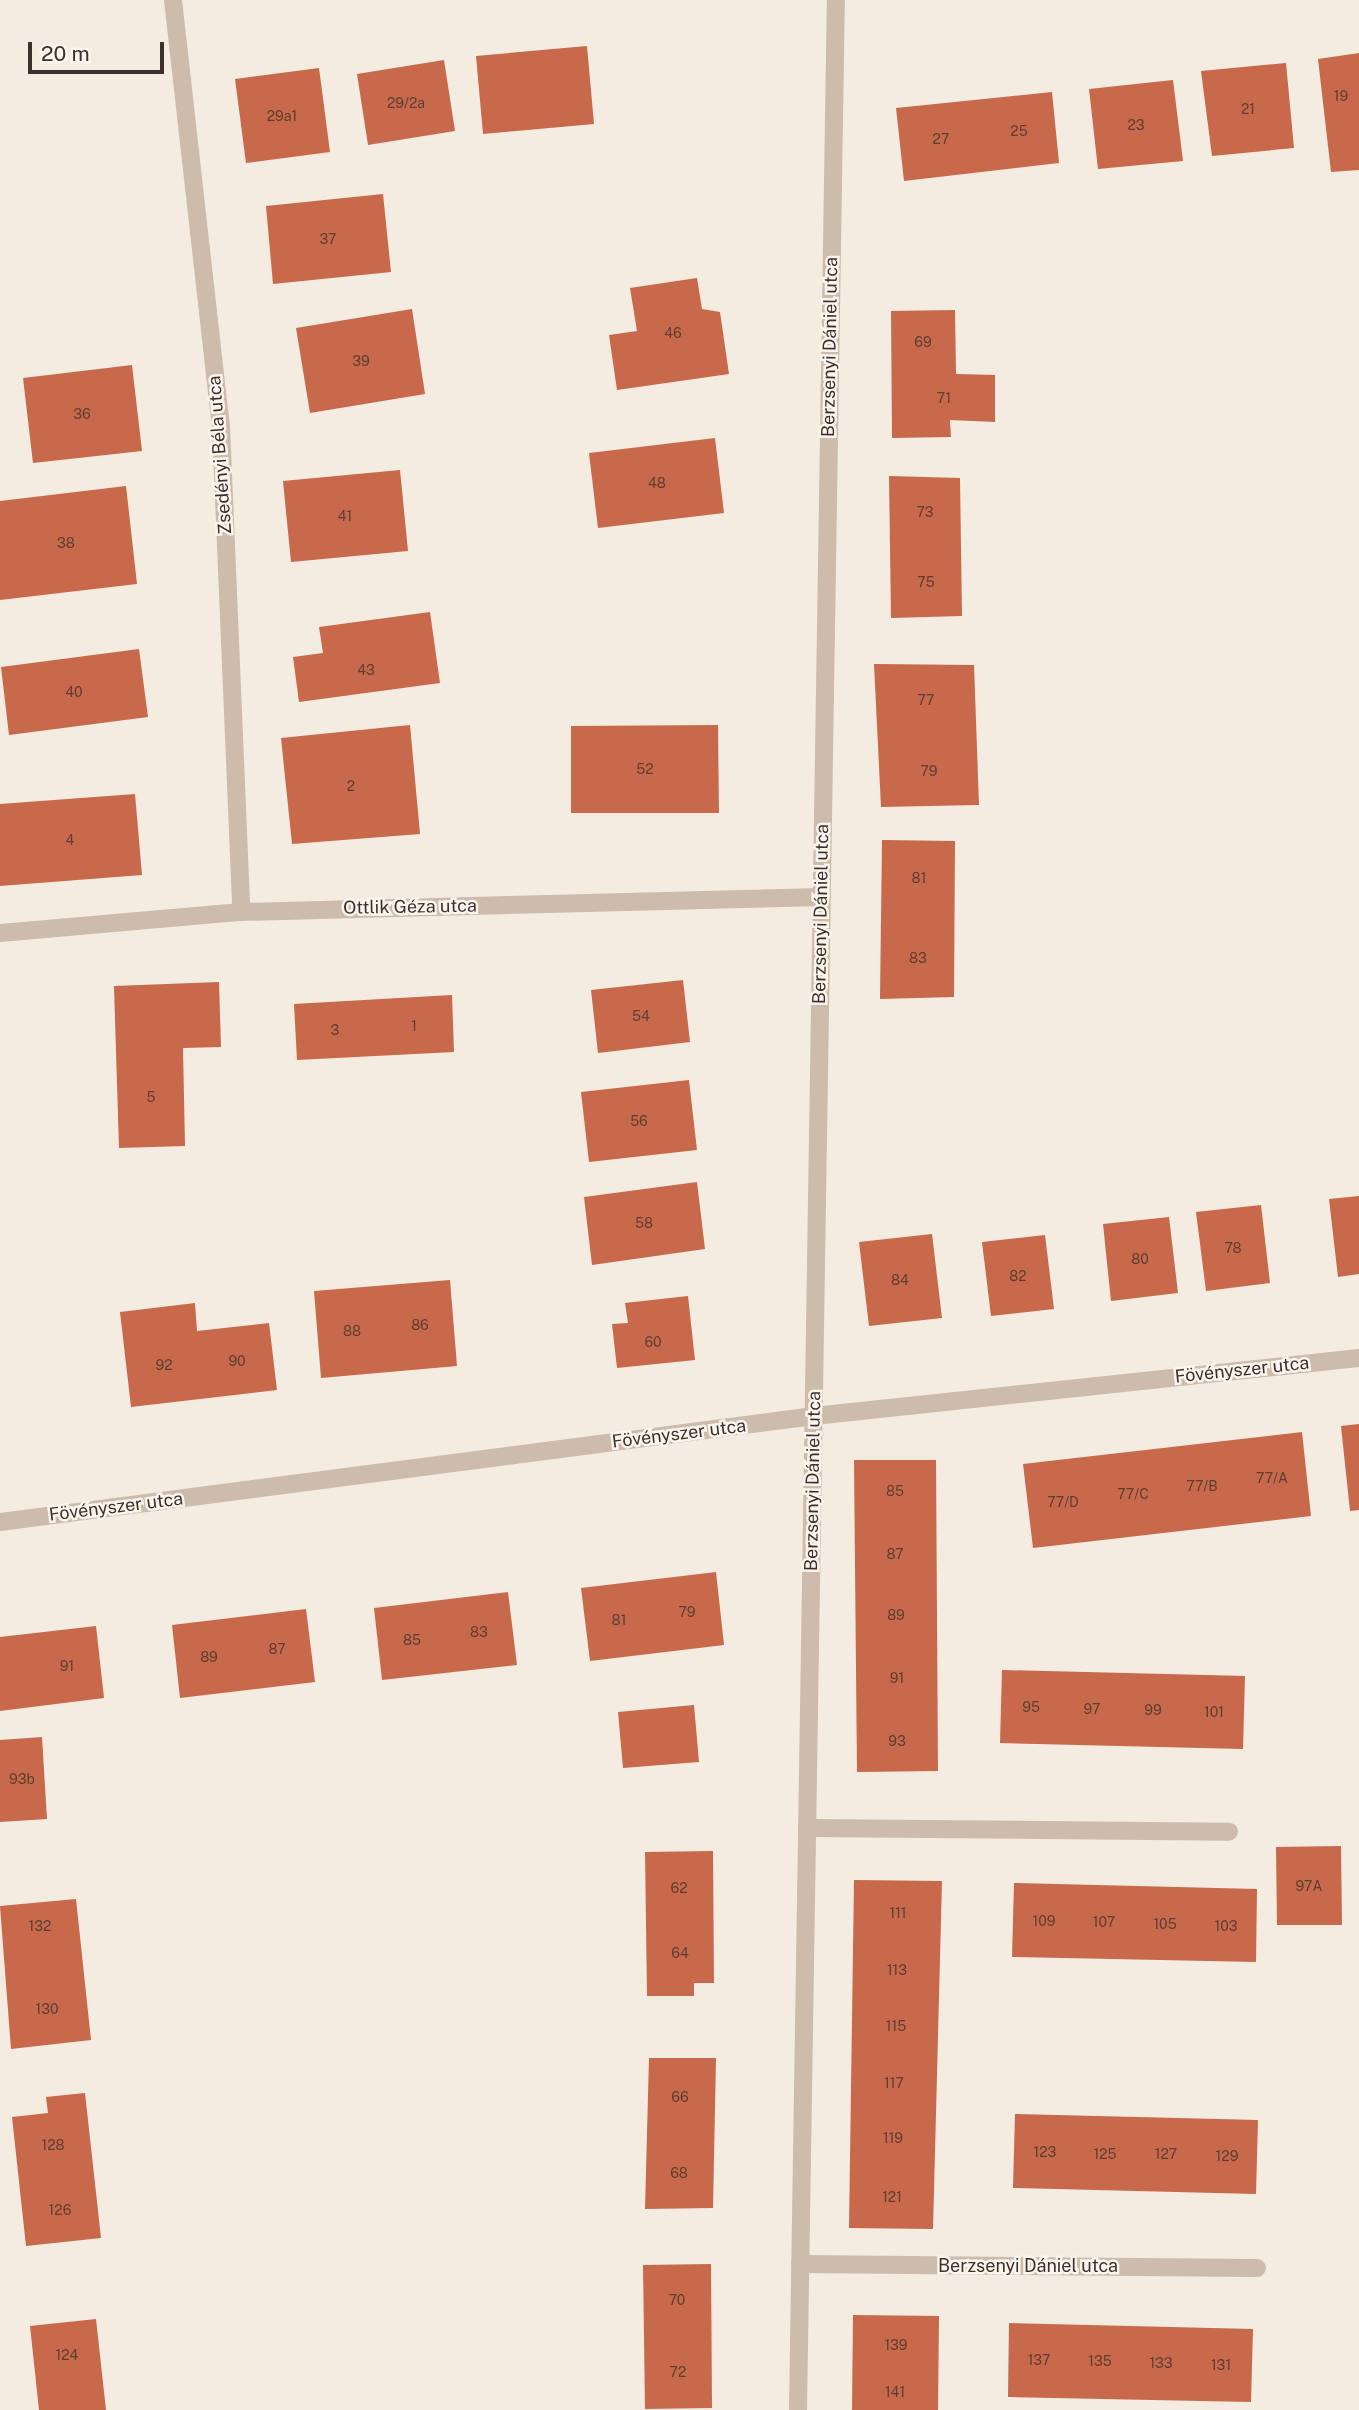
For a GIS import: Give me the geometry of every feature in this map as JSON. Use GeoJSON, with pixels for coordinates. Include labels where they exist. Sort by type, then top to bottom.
{"type":"FeatureCollection","features":[{"type":"Feature","properties":{"kind":"street","name":"Zsedényi Béla utca"},"geometry":{"type":"LineString","coordinates":[[173,0],[221,426],[241,912]]}},
{"type":"Feature","properties":{"kind":"street","name":"Berzsenyi Dániel utca"},"geometry":{"type":"LineString","coordinates":[[798,2410],[836,0]]}},
{"type":"Feature","properties":{"kind":"street","name":"Ottlik Géza utca"},"geometry":{"type":"LineString","coordinates":[[0,933],[241,912],[822,897]]}},
{"type":"Feature","properties":{"kind":"street","name":"Fövényszer utca"},"geometry":{"type":"LineString","coordinates":[[0,1522],[814,1416],[1359,1358]]}},
{"type":"Feature","properties":{"kind":"street"},"geometry":{"type":"LineString","coordinates":[[807,1828],[1229,1832]]}},
{"type":"Feature","properties":{"kind":"street","name":"Berzsenyi Dániel utca"},"geometry":{"type":"LineString","coordinates":[[800,2264],[1256,2268]]}},
{"type":"Feature","properties":{"kind":"building"},"geometry":{"type":"Polygon","coordinates":[[[587,46],[594,124],[483,134],[476,56],[587,46]]]}},
{"type":"Feature","properties":{"kind":"building"},"geometry":{"type":"Polygon","coordinates":[[[1359,53],[1359,170],[1331,172],[1318,59],[1359,53]]]}},
{"type":"Feature","properties":{"kind":"building"},"geometry":{"type":"Polygon","coordinates":[[[444,60],[455,131],[368,145],[357,74],[444,60]]]}},
{"type":"Feature","properties":{"kind":"building"},"geometry":{"type":"Polygon","coordinates":[[[1286,63],[1294,148],[1212,156],[1201,71],[1286,63]]]}},
{"type":"Feature","properties":{"kind":"building"},"geometry":{"type":"Polygon","coordinates":[[[319,68],[330,152],[246,163],[235,79],[319,68]]]}},
{"type":"Feature","properties":{"kind":"building"},"geometry":{"type":"Polygon","coordinates":[[[1173,80],[1183,161],[1098,169],[1089,89],[1173,80]]]}},
{"type":"Feature","properties":{"kind":"building"},"geometry":{"type":"Polygon","coordinates":[[[1052,92],[1059,163],[904,181],[896,108],[1052,92]]]}},
{"type":"Feature","properties":{"kind":"building"},"geometry":{"type":"Polygon","coordinates":[[[383,194],[391,272],[273,284],[266,206],[383,194]]]}},
{"type":"Feature","properties":{"kind":"building"},"geometry":{"type":"Polygon","coordinates":[[[697,278],[702,309],[720,312],[729,374],[617,390],[609,335],[637,331],[630,288],[697,278]]]}},
{"type":"Feature","properties":{"kind":"building"},"geometry":{"type":"Polygon","coordinates":[[[412,309],[425,394],[310,413],[296,328],[412,309]]]}},
{"type":"Feature","properties":{"kind":"building"},"geometry":{"type":"Polygon","coordinates":[[[955,310],[956,374],[995,375],[995,422],[950,420],[951,437],[892,438],[891,311],[955,310]]]}},
{"type":"Feature","properties":{"kind":"building"},"geometry":{"type":"Polygon","coordinates":[[[132,365],[142,451],[33,463],[23,378],[132,365]]]}},
{"type":"Feature","properties":{"kind":"building"},"geometry":{"type":"Polygon","coordinates":[[[715,438],[724,513],[598,528],[589,453],[715,438]]]}},
{"type":"Feature","properties":{"kind":"building"},"geometry":{"type":"Polygon","coordinates":[[[400,470],[408,551],[291,562],[283,481],[400,470]]]}},
{"type":"Feature","properties":{"kind":"building"},"geometry":{"type":"Polygon","coordinates":[[[889,476],[960,478],[962,616],[891,618],[889,476]]]}},
{"type":"Feature","properties":{"kind":"building"},"geometry":{"type":"Polygon","coordinates":[[[126,486],[137,584],[0,600],[0,501],[126,486]]]}},
{"type":"Feature","properties":{"kind":"building"},"geometry":{"type":"Polygon","coordinates":[[[430,612],[440,683],[299,702],[293,657],[323,653],[319,627],[430,612]]]}},
{"type":"Feature","properties":{"kind":"building"},"geometry":{"type":"Polygon","coordinates":[[[139,649],[148,717],[9,735],[1,667],[139,649]]]}},
{"type":"Feature","properties":{"kind":"building"},"geometry":{"type":"Polygon","coordinates":[[[874,664],[974,665],[979,805],[881,807],[874,664]]]}},
{"type":"Feature","properties":{"kind":"building"},"geometry":{"type":"Polygon","coordinates":[[[410,725],[420,834],[292,844],[281,738],[410,725]]]}},
{"type":"Feature","properties":{"kind":"building"},"geometry":{"type":"Polygon","coordinates":[[[718,725],[719,813],[571,813],[571,726],[718,725]]]}},
{"type":"Feature","properties":{"kind":"building"},"geometry":{"type":"Polygon","coordinates":[[[135,794],[142,875],[0,886],[0,804],[135,794]]]}},
{"type":"Feature","properties":{"kind":"building"},"geometry":{"type":"Polygon","coordinates":[[[882,840],[955,841],[954,997],[880,999],[882,840]]]}},
{"type":"Feature","properties":{"kind":"building"},"geometry":{"type":"Polygon","coordinates":[[[683,980],[690,1042],[598,1053],[591,990],[683,980]]]}},
{"type":"Feature","properties":{"kind":"building"},"geometry":{"type":"Polygon","coordinates":[[[219,982],[221,1047],[183,1048],[185,1146],[119,1148],[114,986],[219,982]]]}},
{"type":"Feature","properties":{"kind":"building"},"geometry":{"type":"Polygon","coordinates":[[[452,995],[454,1052],[297,1060],[294,1004],[452,995]]]}},
{"type":"Feature","properties":{"kind":"building"},"geometry":{"type":"Polygon","coordinates":[[[689,1080],[697,1150],[589,1162],[581,1092],[689,1080]]]}},
{"type":"Feature","properties":{"kind":"building"},"geometry":{"type":"Polygon","coordinates":[[[697,1182],[705,1249],[592,1265],[584,1197],[697,1182]]]}},
{"type":"Feature","properties":{"kind":"building"},"geometry":{"type":"Polygon","coordinates":[[[1359,1196],[1359,1274],[1338,1277],[1329,1199],[1359,1196]]]}},
{"type":"Feature","properties":{"kind":"building"},"geometry":{"type":"Polygon","coordinates":[[[1261,1205],[1270,1283],[1206,1291],[1196,1212],[1261,1205]]]}},
{"type":"Feature","properties":{"kind":"building"},"geometry":{"type":"Polygon","coordinates":[[[1169,1217],[1178,1293],[1111,1301],[1103,1224],[1169,1217]]]}},
{"type":"Feature","properties":{"kind":"building"},"geometry":{"type":"Polygon","coordinates":[[[932,1234],[942,1318],[869,1326],[859,1242],[932,1234]]]}},
{"type":"Feature","properties":{"kind":"building"},"geometry":{"type":"Polygon","coordinates":[[[1045,1235],[1054,1309],[991,1316],[982,1242],[1045,1235]]]}},
{"type":"Feature","properties":{"kind":"building"},"geometry":{"type":"Polygon","coordinates":[[[450,1280],[457,1366],[321,1378],[314,1291],[450,1280]]]}},
{"type":"Feature","properties":{"kind":"building"},"geometry":{"type":"Polygon","coordinates":[[[688,1296],[695,1360],[617,1368],[612,1324],[628,1323],[625,1303],[688,1296]]]}},
{"type":"Feature","properties":{"kind":"building"},"geometry":{"type":"Polygon","coordinates":[[[195,1303],[197,1331],[269,1323],[277,1390],[131,1407],[120,1312],[195,1303]]]}},
{"type":"Feature","properties":{"kind":"building"},"geometry":{"type":"Polygon","coordinates":[[[1359,1424],[1359,1510],[1350,1511],[1341,1426],[1359,1424]]]}},
{"type":"Feature","properties":{"kind":"building"},"geometry":{"type":"Polygon","coordinates":[[[1302,1432],[1311,1516],[1033,1548],[1023,1464],[1302,1432]]]}},
{"type":"Feature","properties":{"kind":"building"},"geometry":{"type":"Polygon","coordinates":[[[854,1460],[936,1460],[938,1771],[857,1772],[854,1460]]]}},
{"type":"Feature","properties":{"kind":"building"},"geometry":{"type":"Polygon","coordinates":[[[716,1572],[724,1645],[590,1661],[581,1588],[716,1572]]]}},
{"type":"Feature","properties":{"kind":"building"},"geometry":{"type":"Polygon","coordinates":[[[508,1592],[517,1665],[382,1680],[374,1608],[508,1592]]]}},
{"type":"Feature","properties":{"kind":"building"},"geometry":{"type":"Polygon","coordinates":[[[306,1609],[315,1682],[180,1698],[172,1625],[306,1609]]]}},
{"type":"Feature","properties":{"kind":"building"},"geometry":{"type":"Polygon","coordinates":[[[96,1626],[104,1698],[0,1711],[0,1637],[96,1626]]]}},
{"type":"Feature","properties":{"kind":"building"},"geometry":{"type":"Polygon","coordinates":[[[1002,1670],[1245,1676],[1243,1749],[1000,1743],[1002,1670]]]}},
{"type":"Feature","properties":{"kind":"building"},"geometry":{"type":"Polygon","coordinates":[[[694,1705],[699,1762],[623,1768],[618,1712],[694,1705]]]}},
{"type":"Feature","properties":{"kind":"building"},"geometry":{"type":"Polygon","coordinates":[[[42,1737],[47,1819],[0,1822],[0,1740],[42,1737]]]}},
{"type":"Feature","properties":{"kind":"building"},"geometry":{"type":"Polygon","coordinates":[[[1341,1846],[1342,1925],[1277,1925],[1276,1847],[1341,1846]]]}},
{"type":"Feature","properties":{"kind":"building"},"geometry":{"type":"Polygon","coordinates":[[[713,1851],[714,1983],[694,1983],[694,1996],[647,1996],[645,1852],[713,1851]]]}},
{"type":"Feature","properties":{"kind":"building"},"geometry":{"type":"Polygon","coordinates":[[[854,1880],[942,1881],[933,2229],[849,2228],[854,1880]]]}},
{"type":"Feature","properties":{"kind":"building"},"geometry":{"type":"Polygon","coordinates":[[[1014,1883],[1257,1889],[1256,1962],[1012,1957],[1014,1883]]]}},
{"type":"Feature","properties":{"kind":"building"},"geometry":{"type":"Polygon","coordinates":[[[76,1899],[91,2040],[11,2049],[0,1906],[76,1899]]]}},
{"type":"Feature","properties":{"kind":"building"},"geometry":{"type":"Polygon","coordinates":[[[649,2058],[716,2058],[713,2208],[645,2209],[649,2058]]]}},
{"type":"Feature","properties":{"kind":"building"},"geometry":{"type":"Polygon","coordinates":[[[85,2093],[101,2238],[26,2246],[12,2117],[48,2113],[46,2097],[85,2093]]]}},
{"type":"Feature","properties":{"kind":"building"},"geometry":{"type":"Polygon","coordinates":[[[1015,2114],[1258,2120],[1256,2194],[1013,2188],[1015,2114]]]}},
{"type":"Feature","properties":{"kind":"building"},"geometry":{"type":"Polygon","coordinates":[[[711,2264],[712,2408],[645,2409],[643,2265],[711,2264]]]}},
{"type":"Feature","properties":{"kind":"building"},"geometry":{"type":"Polygon","coordinates":[[[853,2315],[939,2316],[938,2410],[852,2410],[853,2315]]]}},
{"type":"Feature","properties":{"kind":"building"},"geometry":{"type":"Polygon","coordinates":[[[96,2319],[106,2410],[39,2410],[30,2326],[96,2319]]]}},
{"type":"Feature","properties":{"kind":"building"},"geometry":{"type":"Polygon","coordinates":[[[1009,2323],[1253,2329],[1251,2402],[1008,2397],[1009,2323]]]}}]}
